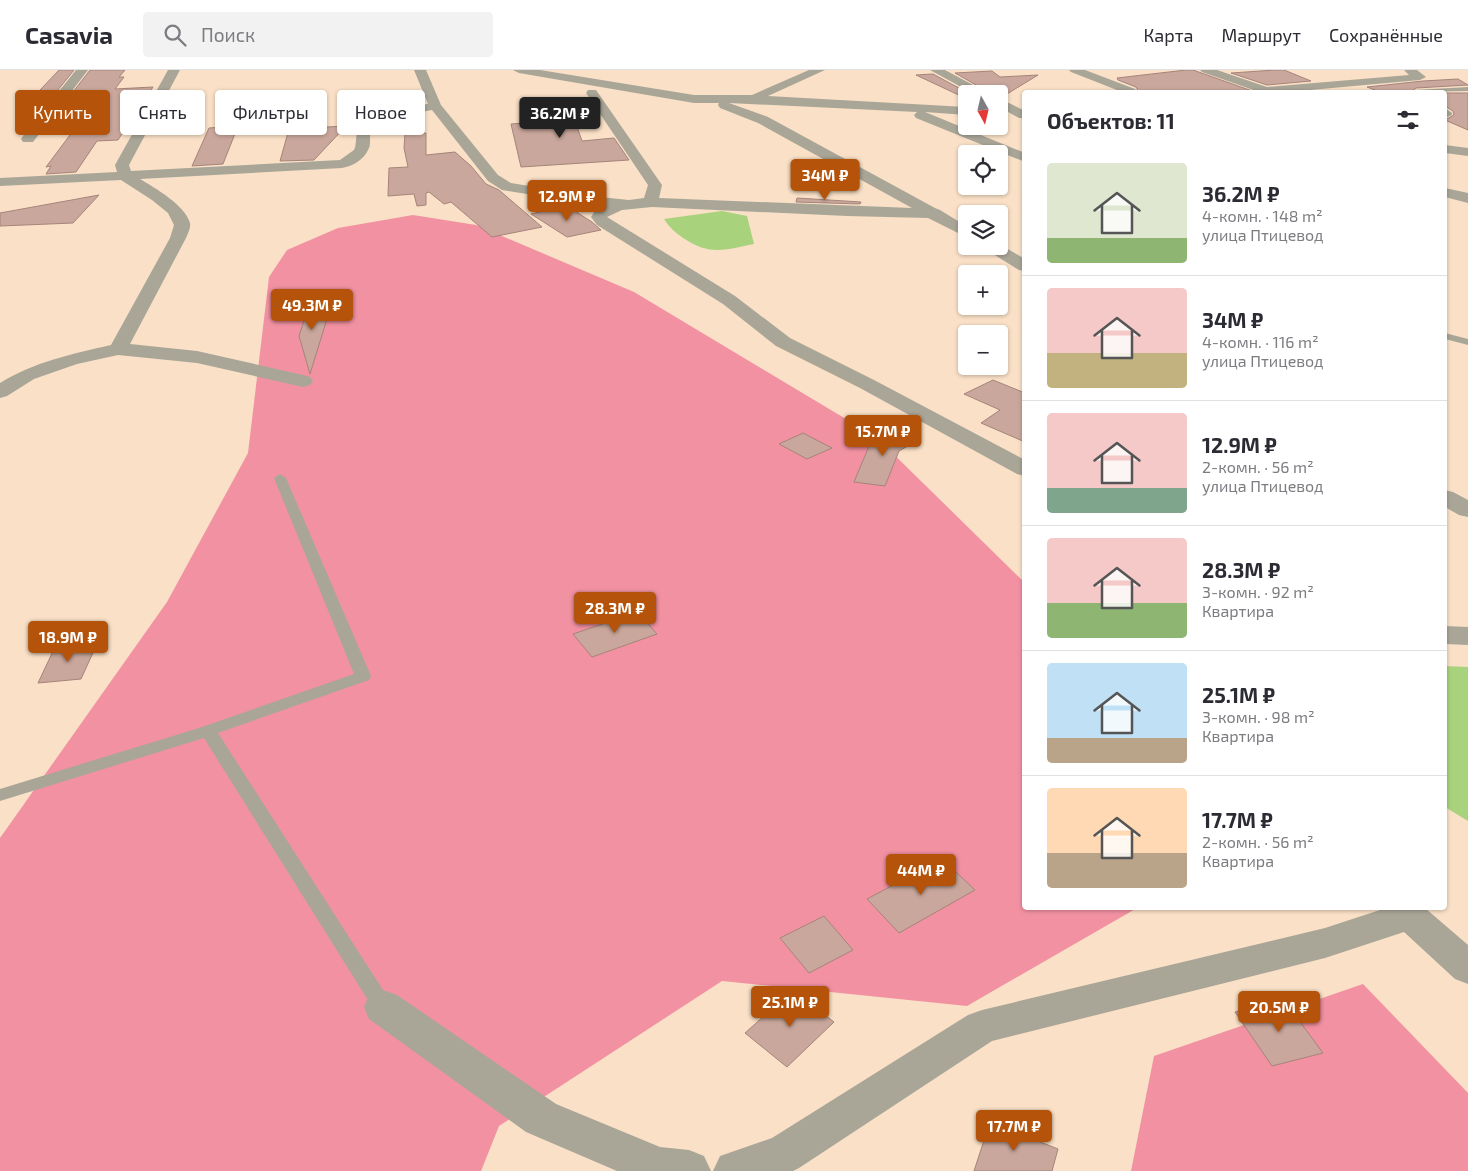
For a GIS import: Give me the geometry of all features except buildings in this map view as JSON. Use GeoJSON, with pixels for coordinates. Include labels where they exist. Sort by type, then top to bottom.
{"type":"FeatureCollection","features":[{"type":"Feature","properties":{"kind":"street"},"geometry":{"type":"LineString","coordinates":[[28,139],[82,70]]}},
{"type":"Feature","properties":{"kind":"street"},"geometry":{"type":"LineString","coordinates":[[118,349],[178,238],[182,226],[180,217],[160,199],[125,176],[122,165],[174,70]]}},
{"type":"Feature","properties":{"kind":"street"},"geometry":{"type":"LineString","coordinates":[[420,70],[435,106],[493,178],[507,187],[590,201],[742,205],[859,212],[935,213]]}},
{"type":"Feature","properties":{"kind":"street"},"geometry":{"type":"LineString","coordinates":[[519,70],[733,107],[763,120],[958,227]]}},
{"type":"Feature","properties":{"kind":"street"},"geometry":{"type":"LineString","coordinates":[[733,107],[818,70]]}},
{"type":"Feature","properties":{"kind":"street"},"geometry":{"type":"LineString","coordinates":[[936,70],[966,85]]}},
{"type":"Feature","properties":{"kind":"street"},"geometry":{"type":"LineString","coordinates":[[1075,70],[1126,90]]}},
{"type":"Feature","properties":{"kind":"street"},"geometry":{"type":"LineString","coordinates":[[1206,70],[1261,90]]}},
{"type":"Feature","properties":{"kind":"street"},"geometry":{"type":"LineString","coordinates":[[1287,90],[1420,77],[1410,70]]}},
{"type":"Feature","properties":{"kind":"street"},"geometry":{"type":"LineString","coordinates":[[592,93],[654,185],[650,203]]}},
{"type":"Feature","properties":{"kind":"street"},"geometry":{"type":"LineString","coordinates":[[694,99],[751,99],[895,105],[958,110]]}},
{"type":"Feature","properties":{"kind":"street"},"geometry":{"type":"LineString","coordinates":[[895,105],[1022,157]]}},
{"type":"Feature","properties":{"kind":"street"},"geometry":{"type":"LineString","coordinates":[[0,182],[342,164],[351,161],[362,149],[364,132],[369,126],[390,115],[435,106]]}},
{"type":"Feature","properties":{"kind":"street"},"geometry":{"type":"LineString","coordinates":[[1008,107],[1022,115]]}},
{"type":"Feature","properties":{"kind":"street"},"geometry":{"type":"LineString","coordinates":[[1008,114],[1022,116]]}},
{"type":"Feature","properties":{"kind":"street"},"geometry":{"type":"LineString","coordinates":[[1447,149],[1468,152]]}},
{"type":"Feature","properties":{"kind":"street"},"geometry":{"type":"LineString","coordinates":[[1447,193],[1468,198]]}},
{"type":"Feature","properties":{"kind":"street"},"geometry":{"type":"LineString","coordinates":[[625,203],[601,212],[599,217],[603,222],[729,300],[783,342],[867,384],[1022,467]]}},
{"type":"Feature","properties":{"kind":"street"},"geometry":{"type":"LineString","coordinates":[[1006,255],[1022,264]]}},
{"type":"Feature","properties":{"kind":"street"},"geometry":{"type":"LineString","coordinates":[[0,392],[27,375],[71,360],[118,349],[197,357],[303,381]]}},
{"type":"Feature","properties":{"kind":"street"},"geometry":{"type":"LineString","coordinates":[[1447,498],[1468,510]]}},
{"type":"Feature","properties":{"kind":"street"},"geometry":{"type":"LineString","coordinates":[[1447,635],[1468,636]]}},
{"type":"Feature","properties":{"kind":"street"},"geometry":{"type":"LineString","coordinates":[[735,1171],[784,1154],[982,1027],[1325,943],[1407,912],[1468,968]]}},
{"type":"Feature","properties":{"kind":"street"},"geometry":{"type":"LineString","coordinates":[[383,1007],[541,1118],[659,1168],[689,1171]]}},
{"type":"Feature","properties":{"kind":"lane"},"geometry":{"type":"LineString","coordinates":[[1447,90],[1468,89]]}},
{"type":"Feature","properties":{"kind":"lane"},"geometry":{"type":"LineString","coordinates":[[1447,337],[1468,342]]}},
{"type":"Feature","properties":{"kind":"lane"},"geometry":{"type":"LineString","coordinates":[[0,795],[208,731],[363,676],[280,478]]}},
{"type":"Feature","properties":{"kind":"lane"},"geometry":{"type":"LineString","coordinates":[[208,731],[383,1007]]}},
{"type":"Feature","properties":{"kind":"shaded area"},"geometry":{"type":"Polygon","coordinates":[[[722,211],[747,216],[754,244],[717,250],[702,247],[683,238],[664,219],[722,211]]]}},
{"type":"Feature","properties":{"kind":"shaded area"},"geometry":{"type":"Polygon","coordinates":[[[413,215],[476,225],[634,292],[876,437],[1022,580],[1022,910],[1134,910],[967,1006],[722,981],[499,1126],[481,1171],[0,1171],[0,838],[167,602],[248,453],[269,277],[287,250],[338,228],[413,215]]]}},
{"type":"Feature","properties":{"kind":"shaded area"},"geometry":{"type":"Polygon","coordinates":[[[1447,666],[1468,667],[1468,821],[1447,808],[1447,666]]]}},
{"type":"Feature","properties":{"kind":"shaded area"},"geometry":{"type":"Polygon","coordinates":[[[1363,984],[1468,1093],[1468,1171],[1131,1171],[1154,1056],[1363,984]]]}}]}
